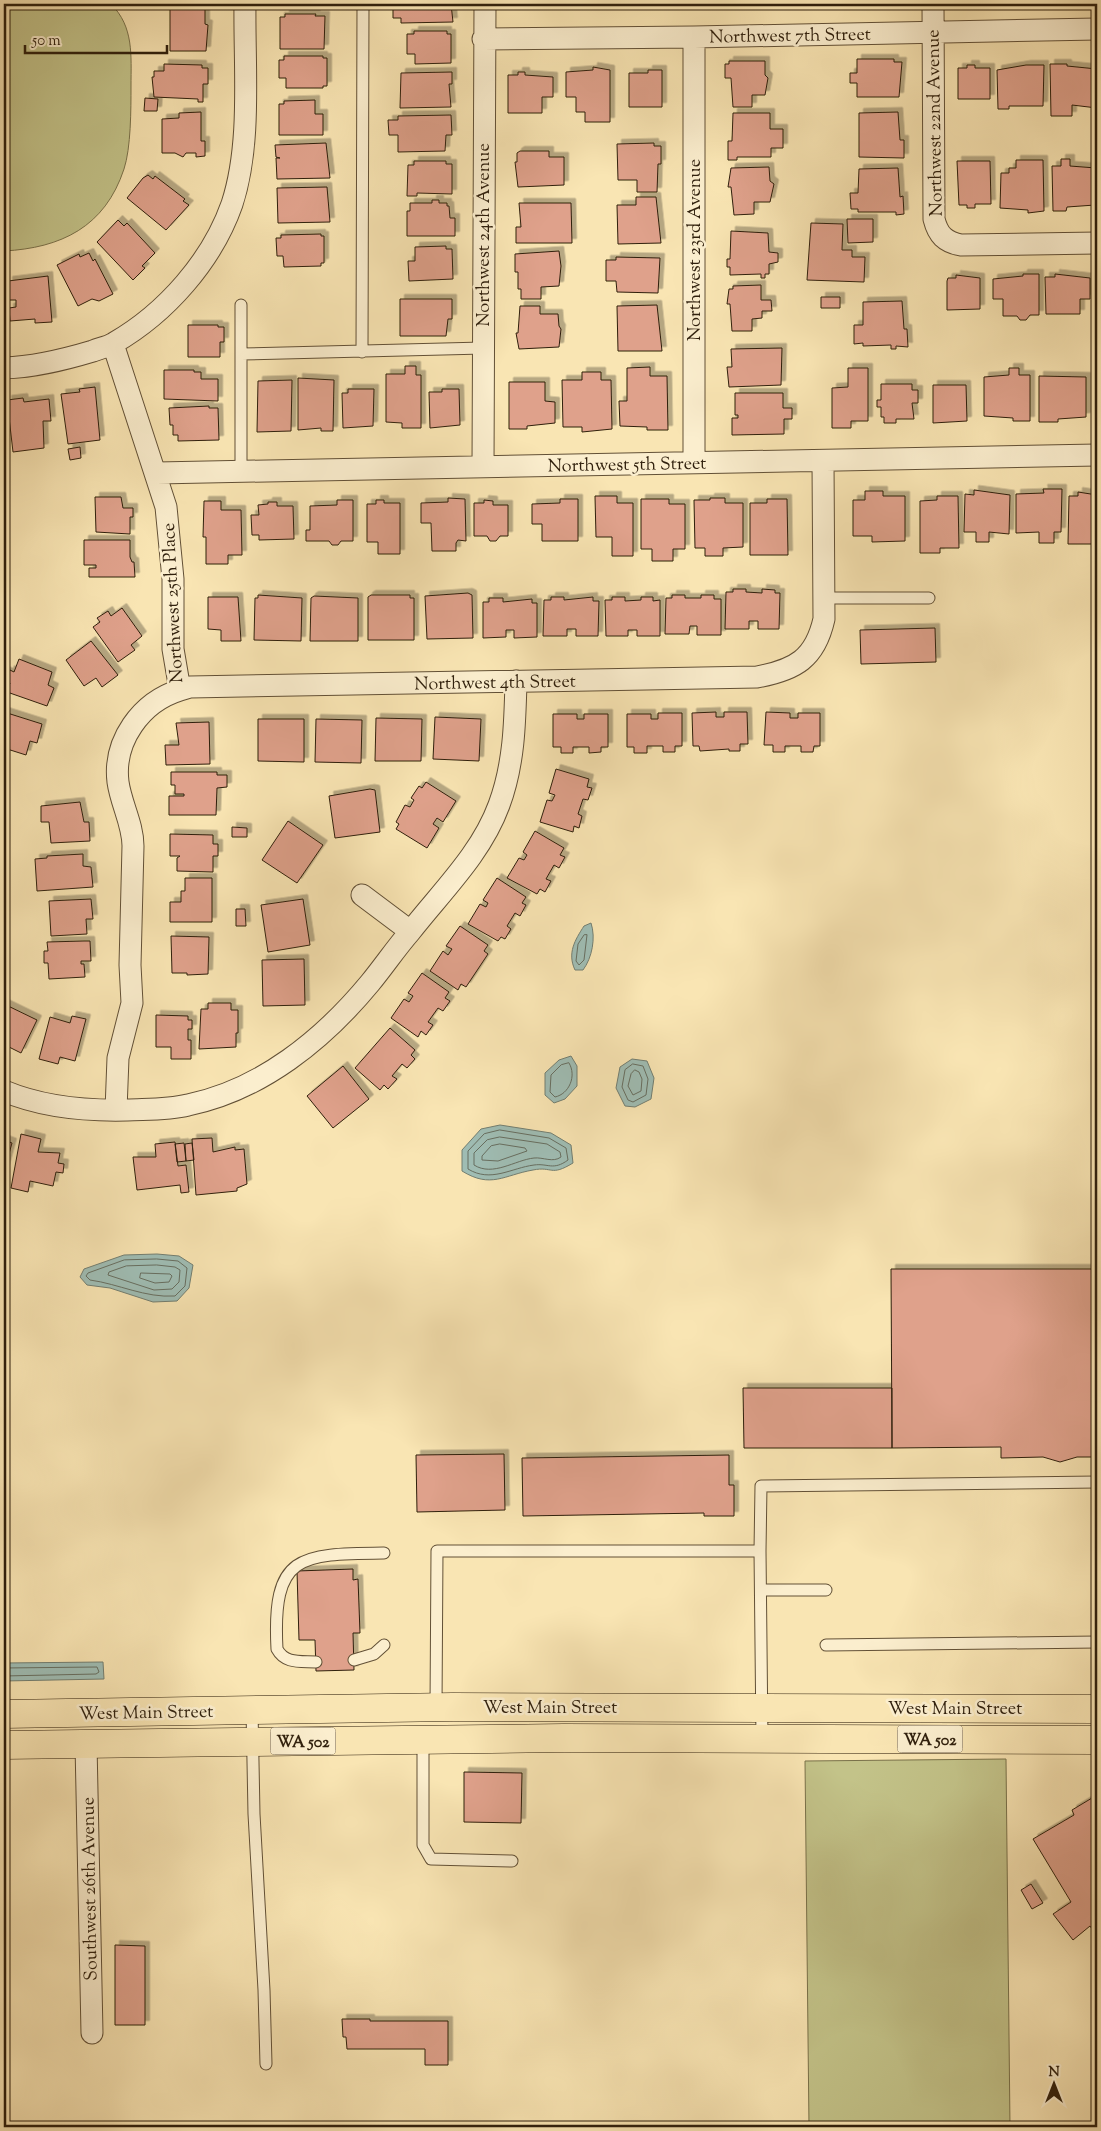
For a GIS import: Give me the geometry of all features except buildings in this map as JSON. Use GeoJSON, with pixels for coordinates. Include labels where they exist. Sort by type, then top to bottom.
{"type":"FeatureCollection","features":[{"type":"Feature","properties":{"kind":"highway","name":"West Main Street"},"geometry":{"type":"LineString","coordinates":[[4,1714],[436,1707],[762,1706],[1097,1709]]}},
{"type":"Feature","properties":{"kind":"highway","name":"West Main Street"},"geometry":{"type":"LineString","coordinates":[[4,1746],[422,1740],[1097,1740]]}},
{"type":"Feature","properties":{"kind":"street"},"geometry":{"type":"LineString","coordinates":[[4,368],[28,367],[58,361],[113,344],[162,307],[184,286],[215,243],[232,203],[244,139],[245,4]]}},
{"type":"Feature","properties":{"kind":"street","name":"Northwest 24th Avenue"},"geometry":{"type":"LineString","coordinates":[[483,466],[483,39],[485,4]]}},
{"type":"Feature","properties":{"kind":"street","name":"Northwest 22nd Avenue"},"geometry":{"type":"LineString","coordinates":[[933,4],[934,219],[937,230],[945,240],[961,245],[1097,243]]}},
{"type":"Feature","properties":{"kind":"street","name":"Northwest 7th Street"},"geometry":{"type":"LineString","coordinates":[[483,39],[1097,29]]}},
{"type":"Feature","properties":{"kind":"street","name":"Northwest 23rd Avenue"},"geometry":{"type":"LineString","coordinates":[[694,37],[694,462]]}},
{"type":"Feature","properties":{"kind":"street","name":"Northwest 25th Place"},"geometry":{"type":"LineString","coordinates":[[113,344],[157,473],[166,507],[170,538],[173,650],[180,690],[166,694],[141,715],[124,739],[117,766],[122,801],[133,832],[130,965],[132,1003],[118,1058],[116,1110]]}},
{"type":"Feature","properties":{"kind":"street","name":"Northwest 5th Street"},"geometry":{"type":"LineString","coordinates":[[157,473],[1097,455]]}},
{"type":"Feature","properties":{"kind":"street"},"geometry":{"type":"LineString","coordinates":[[823,461],[824,598]]}},
{"type":"Feature","properties":{"kind":"street","name":"Northwest 4th Street"},"geometry":{"type":"LineString","coordinates":[[180,690],[190,686],[757,677],[792,668],[815,647],[824,619],[824,598]]}},
{"type":"Feature","properties":{"kind":"street"},"geometry":{"type":"LineString","coordinates":[[4,1091],[50,1104],[116,1110],[187,1106],[235,1091],[289,1061],[332,1025],[370,984],[410,931],[455,879],[485,836],[500,804],[514,749],[516,682]]}},
{"type":"Feature","properties":{"kind":"street"},"geometry":{"type":"LineString","coordinates":[[362,895],[410,931]]}},
{"type":"Feature","properties":{"kind":"street","name":"Southwest 26th Avenue"},"geometry":{"type":"LineString","coordinates":[[86,1744],[92,2033]]}},
{"type":"Feature","properties":{"kind":"lane"},"geometry":{"type":"LineString","coordinates":[[362,352],[363,4]]}},
{"type":"Feature","properties":{"kind":"lane"},"geometry":{"type":"LineString","coordinates":[[241,471],[242,305]]}},
{"type":"Feature","properties":{"kind":"lane"},"geometry":{"type":"LineString","coordinates":[[241,354],[484,348]]}},
{"type":"Feature","properties":{"kind":"lane"},"geometry":{"type":"LineString","coordinates":[[824,598],[929,598]]}},
{"type":"Feature","properties":{"kind":"lane"},"geometry":{"type":"LineString","coordinates":[[762,1739],[761,1486],[1097,1482]]}},
{"type":"Feature","properties":{"kind":"lane"},"geometry":{"type":"LineString","coordinates":[[436,1707],[437,1551],[760,1551]]}},
{"type":"Feature","properties":{"kind":"lane"},"geometry":{"type":"LineString","coordinates":[[316,1662],[288,1661],[281,1657],[277,1649],[278,1596],[282,1582],[292,1569],[306,1559],[322,1555],[384,1553]]}},
{"type":"Feature","properties":{"kind":"lane"},"geometry":{"type":"LineString","coordinates":[[761,1590],[826,1590]]}},
{"type":"Feature","properties":{"kind":"lane"},"geometry":{"type":"LineString","coordinates":[[826,1645],[1097,1642]]}},
{"type":"Feature","properties":{"kind":"lane"},"geometry":{"type":"LineString","coordinates":[[354,1660],[374,1654],[384,1645]]}},
{"type":"Feature","properties":{"kind":"lane"},"geometry":{"type":"LineString","coordinates":[[252,1710],[266,2064]]}},
{"type":"Feature","properties":{"kind":"lane"},"geometry":{"type":"LineString","coordinates":[[422,1740],[423,1845],[431,1859],[512,1861]]}},
{"type":"Feature","properties":{"kind":"green space"},"geometry":{"type":"Polygon","coordinates":[[[4,4],[111,4],[124,22],[130,42],[131,106],[128,150],[124,169],[116,189],[93,220],[78,231],[62,239],[25,249],[4,251],[4,4]]]}},
{"type":"Feature","properties":{"kind":"green space"},"geometry":{"type":"Polygon","coordinates":[[[1006,1759],[1010,2127],[809,2127],[805,1761],[1006,1759]]]}},
{"type":"Feature","properties":{"kind":"water"},"geometry":{"type":"Polygon","coordinates":[[[591,923],[593,941],[591,954],[583,970],[575,970],[572,958],[573,947],[584,926],[591,923]]]}},
{"type":"Feature","properties":{"kind":"water"},"geometry":{"type":"Polygon","coordinates":[[[571,1056],[577,1066],[577,1086],[565,1099],[554,1103],[545,1095],[545,1073],[559,1060],[571,1056]]]}},
{"type":"Feature","properties":{"kind":"water"},"geometry":{"type":"Polygon","coordinates":[[[632,1059],[647,1061],[654,1078],[651,1099],[635,1107],[625,1106],[616,1088],[620,1067],[632,1059]]]}},
{"type":"Feature","properties":{"kind":"water"},"geometry":{"type":"Polygon","coordinates":[[[500,1125],[551,1133],[571,1145],[573,1163],[556,1170],[533,1170],[490,1180],[481,1179],[462,1171],[462,1150],[481,1129],[500,1125]]]}},
{"type":"Feature","properties":{"kind":"water"},"geometry":{"type":"Polygon","coordinates":[[[157,1254],[179,1256],[193,1265],[189,1288],[177,1301],[153,1302],[110,1288],[87,1285],[80,1277],[84,1269],[124,1255],[157,1254]]]}},
{"type":"Feature","properties":{"kind":"water"},"geometry":{"type":"Polygon","coordinates":[[[103,1662],[104,1679],[4,1681],[4,1663],[103,1662]]]}}]}
